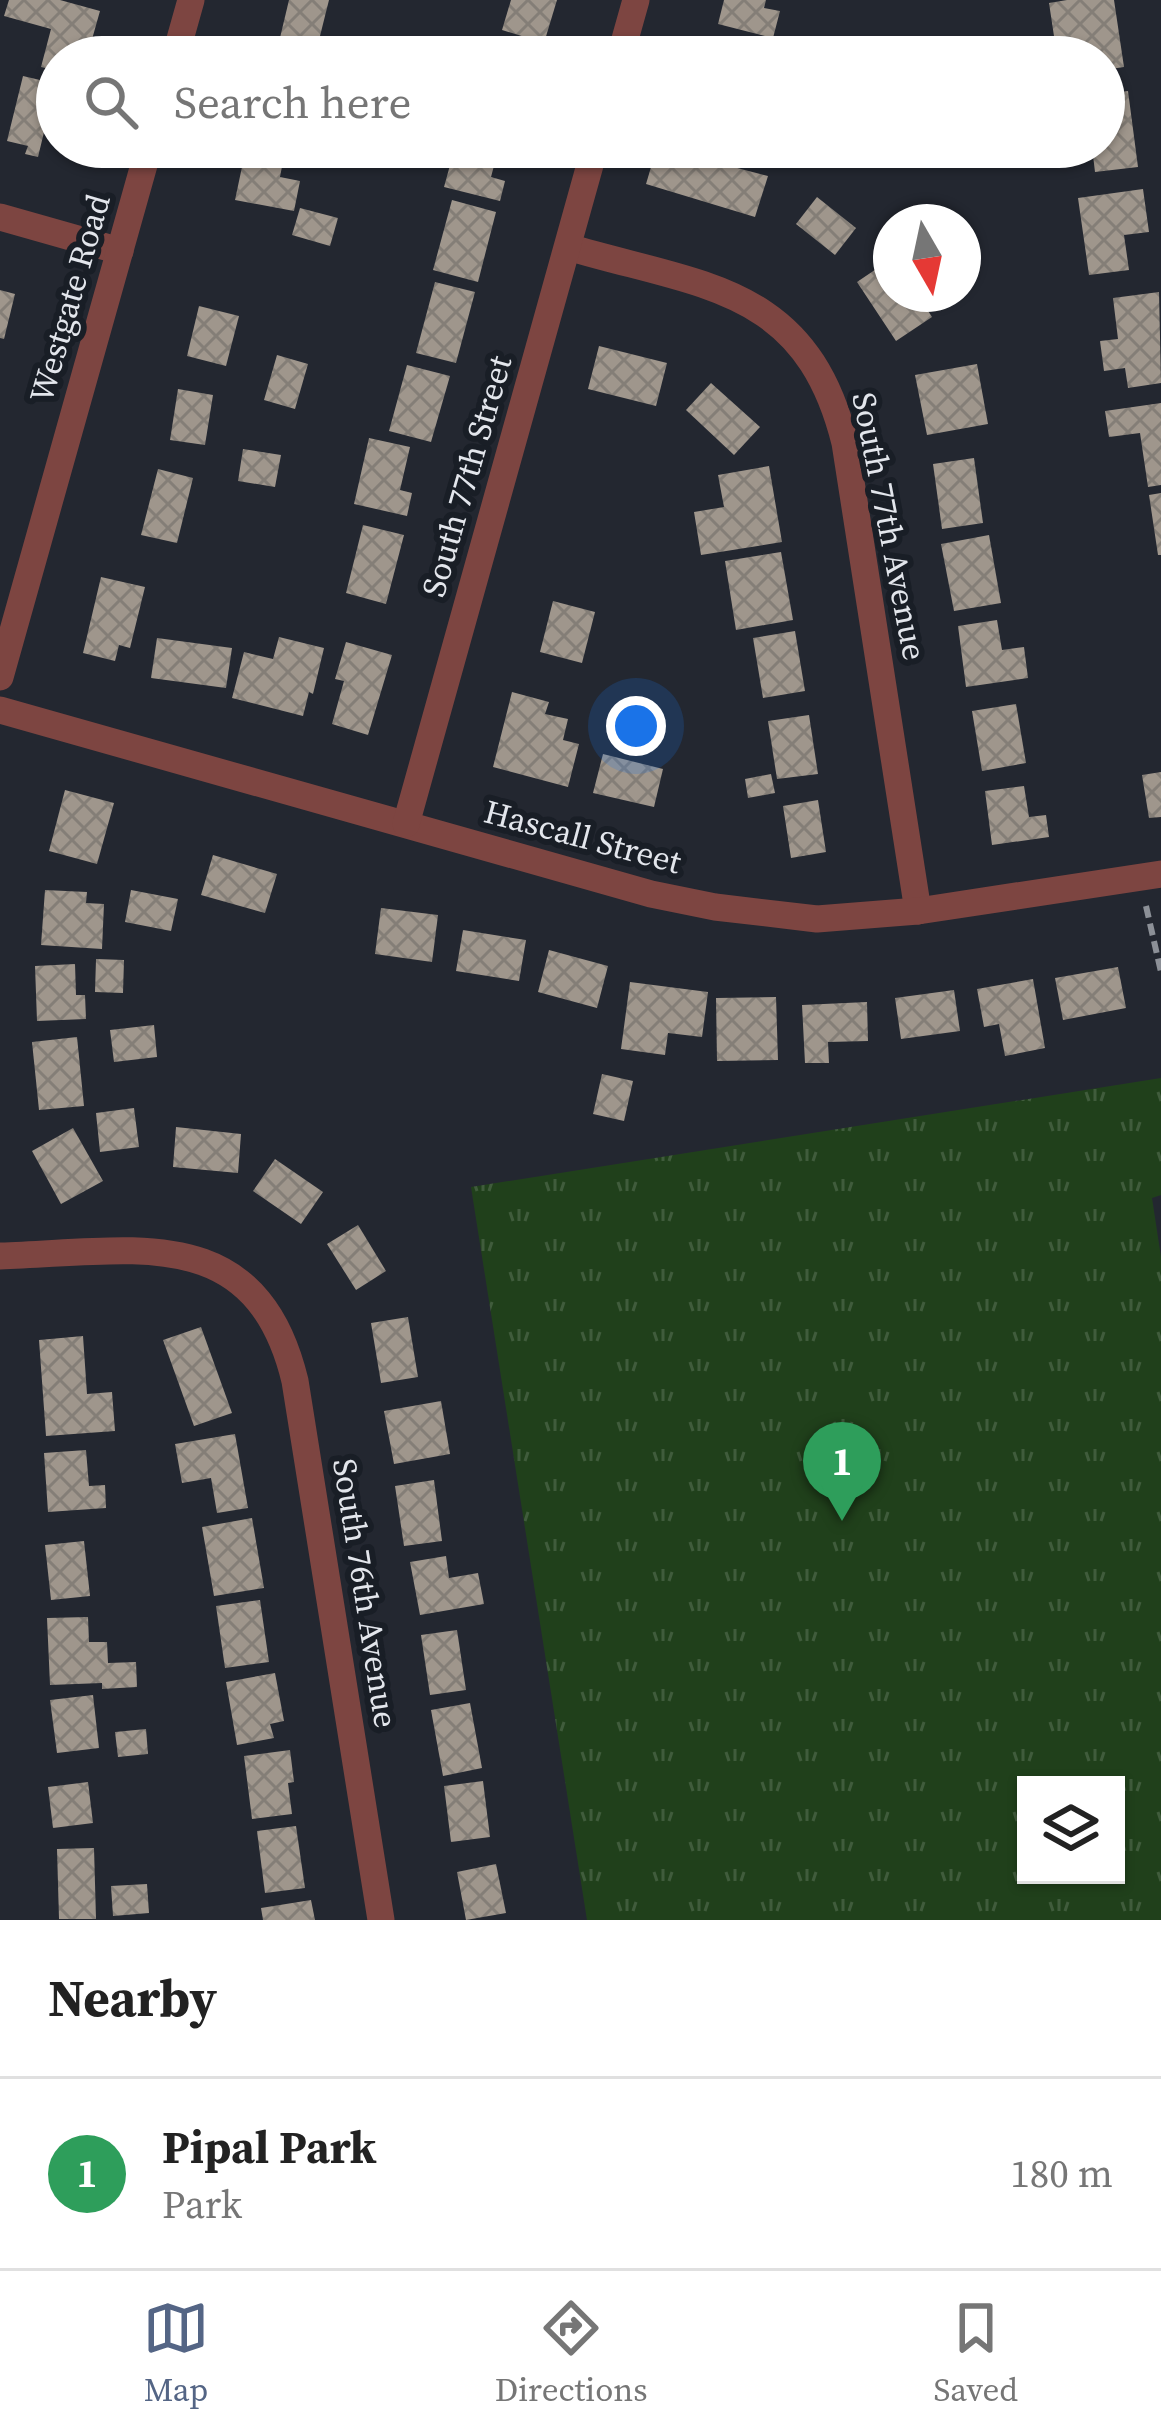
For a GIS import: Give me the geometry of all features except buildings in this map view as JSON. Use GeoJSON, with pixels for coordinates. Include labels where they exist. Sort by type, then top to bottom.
{"type":"FeatureCollection","features":[{"type":"Feature","properties":{"kind":"street"},"geometry":{"type":"LineString","coordinates":[[181,36],[191,0]]}},
{"type":"Feature","properties":{"kind":"street"},"geometry":{"type":"LineString","coordinates":[[626,36],[636,0]]}},
{"type":"Feature","properties":{"kind":"street","name":"Westgate Road"},"geometry":{"type":"LineString","coordinates":[[0,677],[143,168]]}},
{"type":"Feature","properties":{"kind":"street","name":"South 77th Street"},"geometry":{"type":"LineString","coordinates":[[406,824],[589,168]]}},
{"type":"Feature","properties":{"kind":"street"},"geometry":{"type":"LineString","coordinates":[[0,218],[120,251]]}},
{"type":"Feature","properties":{"kind":"street","name":"South 77th Avenue"},"geometry":{"type":"LineString","coordinates":[[568,247],[750,303],[790,332],[823,376],[844,443],[918,911]]}},
{"type":"Feature","properties":{"kind":"street","name":"Hascall Street"},"geometry":{"type":"LineString","coordinates":[[0,710],[651,894],[715,907],[818,919],[918,911],[1161,874]]}},
{"type":"Feature","properties":{"kind":"street","name":"South 76th Avenue"},"geometry":{"type":"LineString","coordinates":[[0,1256],[171,1253],[198,1258],[250,1288],[275,1319],[296,1381],[381,1920]]}},
{"type":"Feature","properties":{"kind":"green space"},"geometry":{"type":"Polygon","coordinates":[[[1161,1078],[1161,1195],[1152,1198],[1161,1257],[1161,1920],[587,1920],[471,1187],[1161,1078]]]}},
{"type":"Feature","properties":{"kind":"place","name":"Pipal Park"},"geometry":{"type":"Point","coordinates":[842,1521]}}]}
